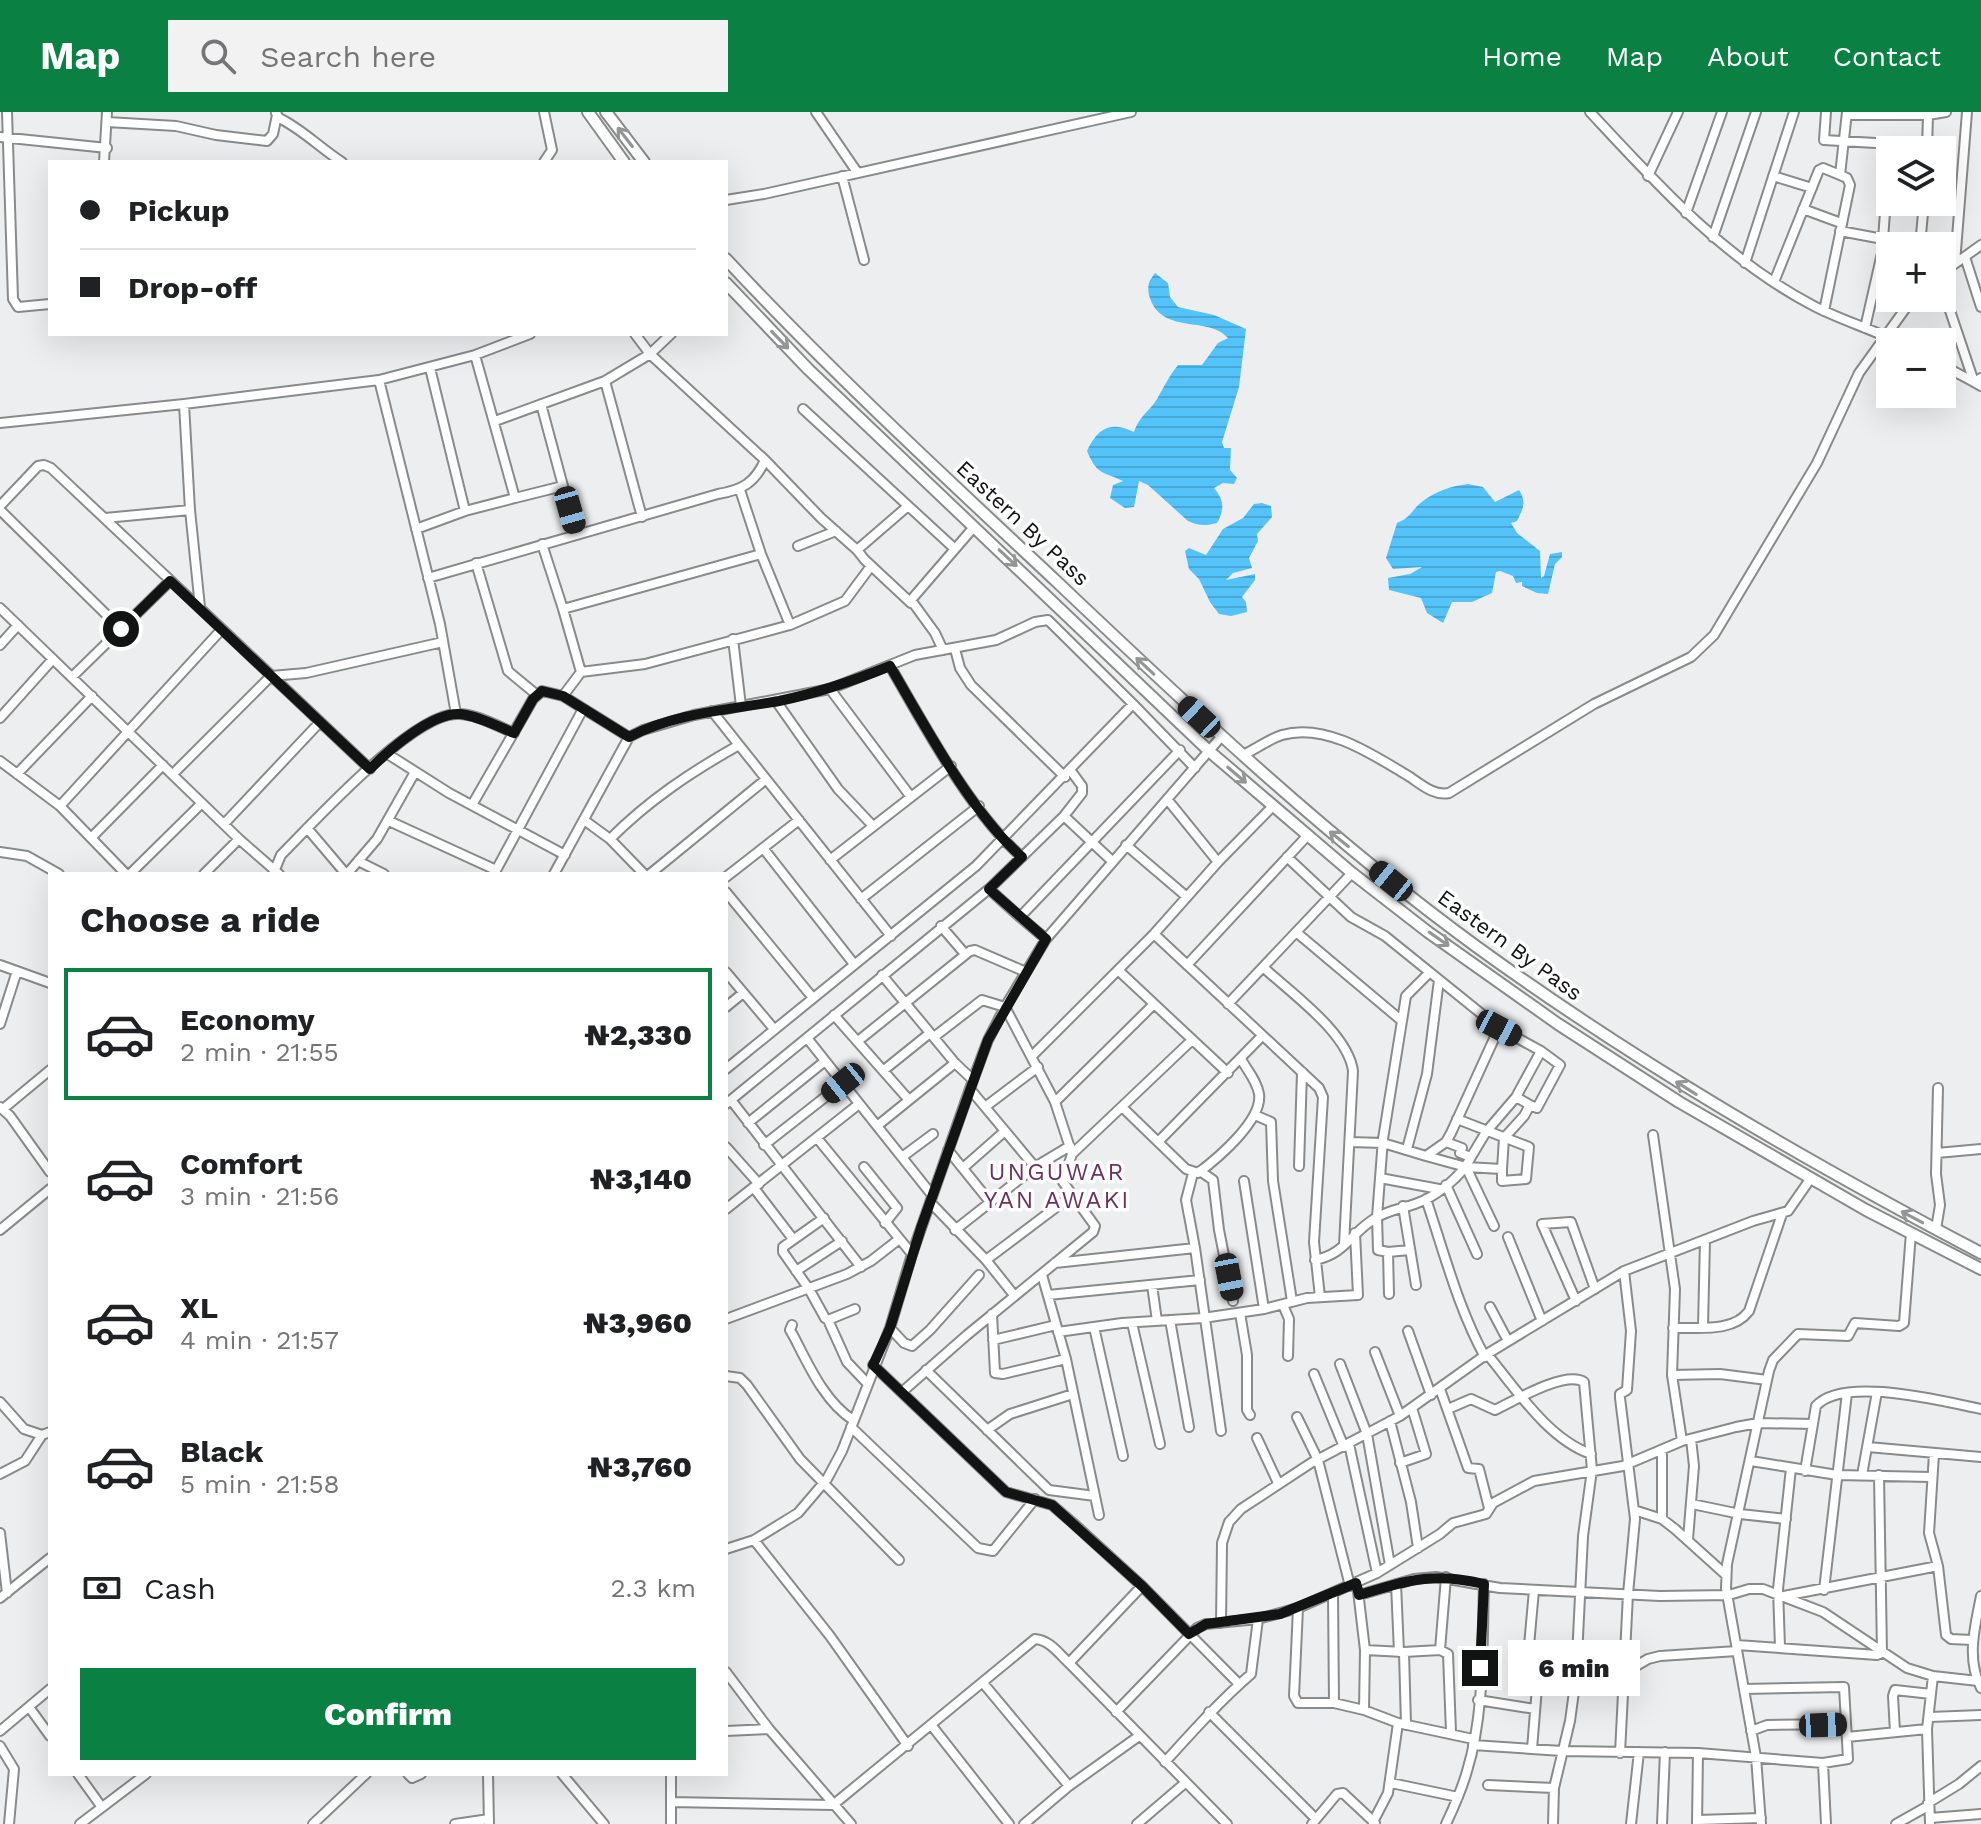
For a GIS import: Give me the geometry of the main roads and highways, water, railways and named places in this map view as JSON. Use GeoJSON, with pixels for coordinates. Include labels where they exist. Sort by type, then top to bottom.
{"type":"FeatureCollection","features":[{"type":"Feature","properties":{"kind":"main road"},"geometry":{"type":"LineString","coordinates":[[588,112],[623,160]]}},
{"type":"Feature","properties":{"kind":"main road"},"geometry":{"type":"LineString","coordinates":[[606,112],[642,160]]}},
{"type":"Feature","properties":{"kind":"main road","name":"Eastern By Pass"},"geometry":{"type":"LineString","coordinates":[[728,261],[827,365],[1221,737],[1414,900],[1589,1025],[1774,1141],[1981,1253]]}},
{"type":"Feature","properties":{"kind":"main road","name":"Eastern By Pass"},"geometry":{"type":"LineString","coordinates":[[728,285],[808,369],[1209,751],[1352,873],[1428,932],[1679,1102],[1811,1178],[1981,1269]]}},
{"type":"Feature","properties":{"kind":"water"},"geometry":{"type":"Polygon","coordinates":[[[1155,273],[1168,283],[1170,297],[1178,307],[1214,315],[1246,329],[1239,387],[1222,442],[1224,448],[1231,448],[1230,470],[1237,478],[1234,484],[1223,483],[1214,488],[1220,497],[1222,509],[1217,523],[1213,524],[1199,525],[1188,521],[1148,485],[1139,481],[1134,507],[1125,508],[1110,498],[1113,485],[1123,481],[1097,468],[1087,451],[1096,436],[1106,428],[1118,427],[1134,432],[1178,365],[1202,365],[1218,343],[1228,338],[1209,327],[1163,316],[1149,295],[1149,283],[1155,273]]]}},
{"type":"Feature","properties":{"kind":"water"},"geometry":{"type":"Polygon","coordinates":[[[1468,484],[1483,487],[1495,502],[1519,490],[1523,506],[1517,521],[1511,523],[1517,533],[1540,551],[1541,578],[1550,554],[1562,552],[1562,557],[1555,564],[1548,594],[1537,593],[1522,586],[1522,582],[1516,583],[1513,576],[1496,572],[1492,593],[1472,602],[1452,602],[1443,623],[1427,613],[1421,598],[1389,590],[1388,578],[1410,574],[1422,567],[1393,569],[1386,558],[1397,523],[1433,494],[1468,484]]]}},
{"type":"Feature","properties":{"kind":"water"},"geometry":{"type":"Polygon","coordinates":[[[1254,504],[1271,506],[1272,517],[1257,534],[1258,541],[1249,558],[1252,568],[1233,573],[1226,580],[1255,574],[1255,580],[1242,597],[1247,612],[1231,616],[1219,614],[1199,579],[1189,569],[1185,551],[1189,548],[1206,555],[1223,529],[1243,518],[1254,504]]]}},
{"type":"Feature","properties":{"kind":"district","name":"UNGUWAR YAN AWAKI"},"geometry":{"type":"Point","coordinates":[1057,1186]}}]}
